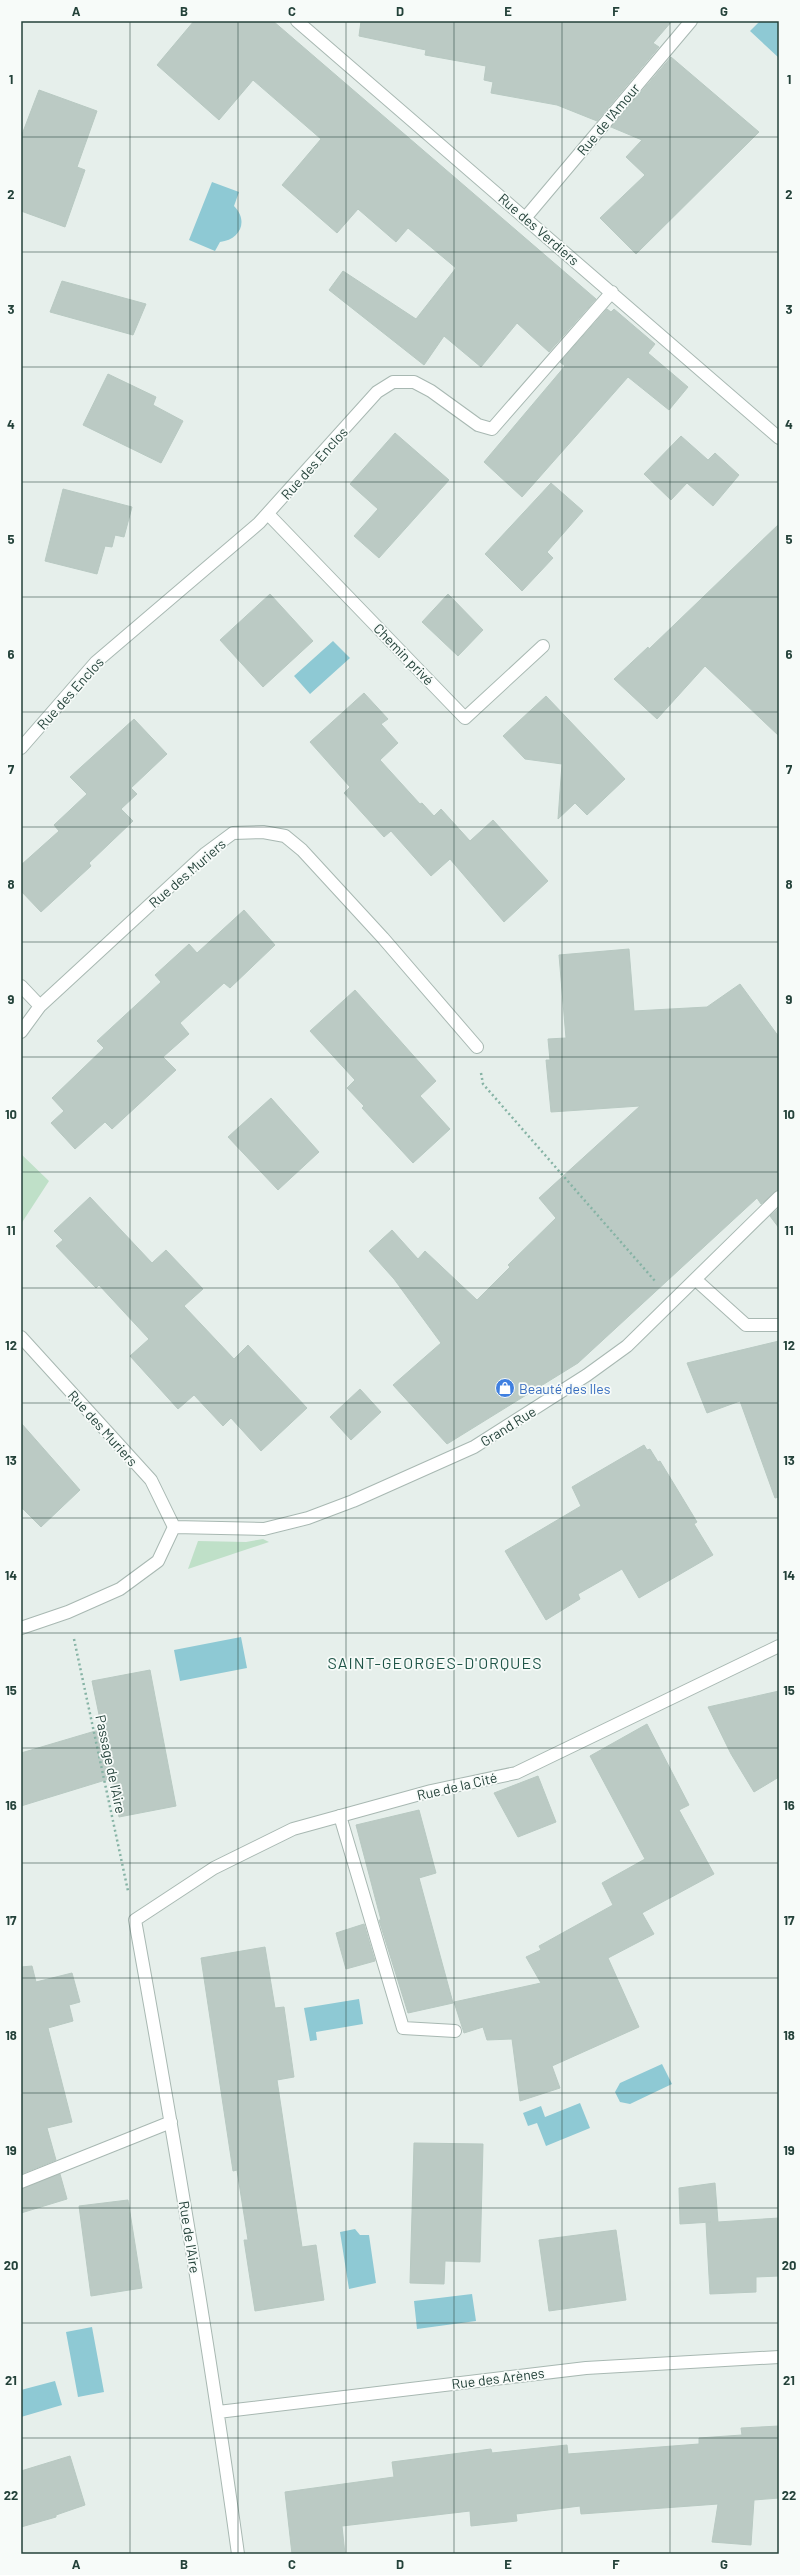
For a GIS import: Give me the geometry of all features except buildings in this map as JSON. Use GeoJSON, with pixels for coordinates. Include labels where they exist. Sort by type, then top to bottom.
{"type":"FeatureCollection","features":[{"type":"Feature","properties":{"kind":"street","name":"Rue des Verdiers"},"geometry":{"type":"LineString","coordinates":[[297,21],[526,217],[779,438]]}},
{"type":"Feature","properties":{"kind":"street","name":"Rue de l'Amour"},"geometry":{"type":"LineString","coordinates":[[526,217],[691,21]]}},
{"type":"Feature","properties":{"kind":"street","name":"Rue des Enclos"},"geometry":{"type":"LineString","coordinates":[[21,748],[96,662],[175,596],[268,514],[377,392],[393,382],[414,382],[431,391],[478,425],[492,429],[612,292]]}},
{"type":"Feature","properties":{"kind":"street","name":"Chemin privé"},"geometry":{"type":"LineString","coordinates":[[268,514],[465,718],[543,646]]}},
{"type":"Feature","properties":{"kind":"street","name":"Rue des Muriers"},"geometry":{"type":"LineString","coordinates":[[21,1032],[40,1006],[206,853],[233,833],[263,832],[285,836],[302,850],[383,938],[477,1047]]}},
{"type":"Feature","properties":{"kind":"street"},"geometry":{"type":"LineString","coordinates":[[21,986],[40,1006]]}},
{"type":"Feature","properties":{"kind":"street","name":"Grand Rue"},"geometry":{"type":"LineString","coordinates":[[174,1527],[264,1529],[272,1527],[353,1501],[474,1447],[587,1376],[627,1346],[779,1197]]}},
{"type":"Feature","properties":{"kind":"street"},"geometry":{"type":"LineString","coordinates":[[696,1280],[746,1325],[779,1325]]}},
{"type":"Feature","properties":{"kind":"street","name":"Rue des Muriers"},"geometry":{"type":"LineString","coordinates":[[21,1337],[151,1480],[174,1527]]}},
{"type":"Feature","properties":{"kind":"street"},"geometry":{"type":"LineString","coordinates":[[21,1628],[68,1612],[120,1589],[158,1561],[174,1527]]}},
{"type":"Feature","properties":{"kind":"street","name":"Rue de la Cité"},"geometry":{"type":"LineString","coordinates":[[135,1920],[214,1868],[293,1829],[431,1791],[516,1773],[779,1646]]}},
{"type":"Feature","properties":{"kind":"street"},"geometry":{"type":"LineString","coordinates":[[340,1816],[403,2028],[455,2031]]}},
{"type":"Feature","properties":{"kind":"street","name":"Rue de l'Aire"},"geometry":{"type":"LineString","coordinates":[[135,1920],[171,2122],[218,2412],[238,2554]]}},
{"type":"Feature","properties":{"kind":"street"},"geometry":{"type":"LineString","coordinates":[[21,2182],[171,2122]]}},
{"type":"Feature","properties":{"kind":"street","name":"Rue des Arènes"},"geometry":{"type":"LineString","coordinates":[[218,2412],[586,2368],[779,2357]]}},
{"type":"Feature","properties":{"kind":"path"},"geometry":{"type":"LineString","coordinates":[[477,1047],[483,1084],[673,1302]]}},
{"type":"Feature","properties":{"kind":"path","name":"Passage de l'Aire"},"geometry":{"type":"LineString","coordinates":[[68,1612],[135,1920]]}},
{"type":"Feature","properties":{"kind":"green space"},"geometry":{"type":"Polygon","coordinates":[[[21,1154],[49,1181],[21,1224],[21,1154]]]}},
{"type":"Feature","properties":{"kind":"green space"},"geometry":{"type":"Polygon","coordinates":[[[263,1539],[269,1542],[188,1569],[198,1541],[246,1542],[263,1539]]]}},
{"type":"Feature","properties":{"kind":"water"},"geometry":{"type":"Polygon","coordinates":[[[760,21],[779,21],[779,58],[750,31],[760,21]]]}},
{"type":"Feature","properties":{"kind":"water"},"geometry":{"type":"Polygon","coordinates":[[[212,182],[239,192],[234,206],[239,212],[241,218],[240,229],[237,234],[233,238],[220,242],[215,251],[189,240],[212,182]]]}},
{"type":"Feature","properties":{"kind":"water"},"geometry":{"type":"Polygon","coordinates":[[[333,641],[350,658],[310,694],[294,676],[333,641]]]}},
{"type":"Feature","properties":{"kind":"water"},"geometry":{"type":"Polygon","coordinates":[[[241,1637],[247,1668],[180,1681],[174,1650],[241,1637]]]}},
{"type":"Feature","properties":{"kind":"water"},"geometry":{"type":"Polygon","coordinates":[[[359,1999],[363,2024],[316,2032],[317,2040],[310,2041],[304,2008],[359,1999]]]}},
{"type":"Feature","properties":{"kind":"water"},"geometry":{"type":"Polygon","coordinates":[[[662,2064],[672,2084],[630,2104],[620,2102],[615,2092],[620,2083],[662,2064]]]}},
{"type":"Feature","properties":{"kind":"water"},"geometry":{"type":"Polygon","coordinates":[[[580,2103],[590,2128],[546,2146],[537,2123],[528,2126],[523,2113],[541,2106],[545,2117],[580,2103]]]}},
{"type":"Feature","properties":{"kind":"water"},"geometry":{"type":"Polygon","coordinates":[[[355,2229],[360,2235],[369,2235],[376,2283],[349,2289],[340,2232],[355,2229]]]}},
{"type":"Feature","properties":{"kind":"water"},"geometry":{"type":"Polygon","coordinates":[[[472,2294],[476,2321],[417,2329],[414,2301],[472,2294]]]}},
{"type":"Feature","properties":{"kind":"water"},"geometry":{"type":"Polygon","coordinates":[[[92,2327],[104,2392],[78,2397],[66,2332],[92,2327]]]}},
{"type":"Feature","properties":{"kind":"water"},"geometry":{"type":"Polygon","coordinates":[[[55,2381],[62,2405],[21,2417],[21,2390],[55,2381]]]}},
{"type":"Feature","properties":{"kind":"place","name":"Beauté des Iles"},"geometry":{"type":"Point","coordinates":[505,1388]}},
{"type":"Feature","properties":{"kind":"district","name":"SAINT-GEORGES-D'ORQUES"},"geometry":{"type":"Point","coordinates":[435,1662]}}]}
